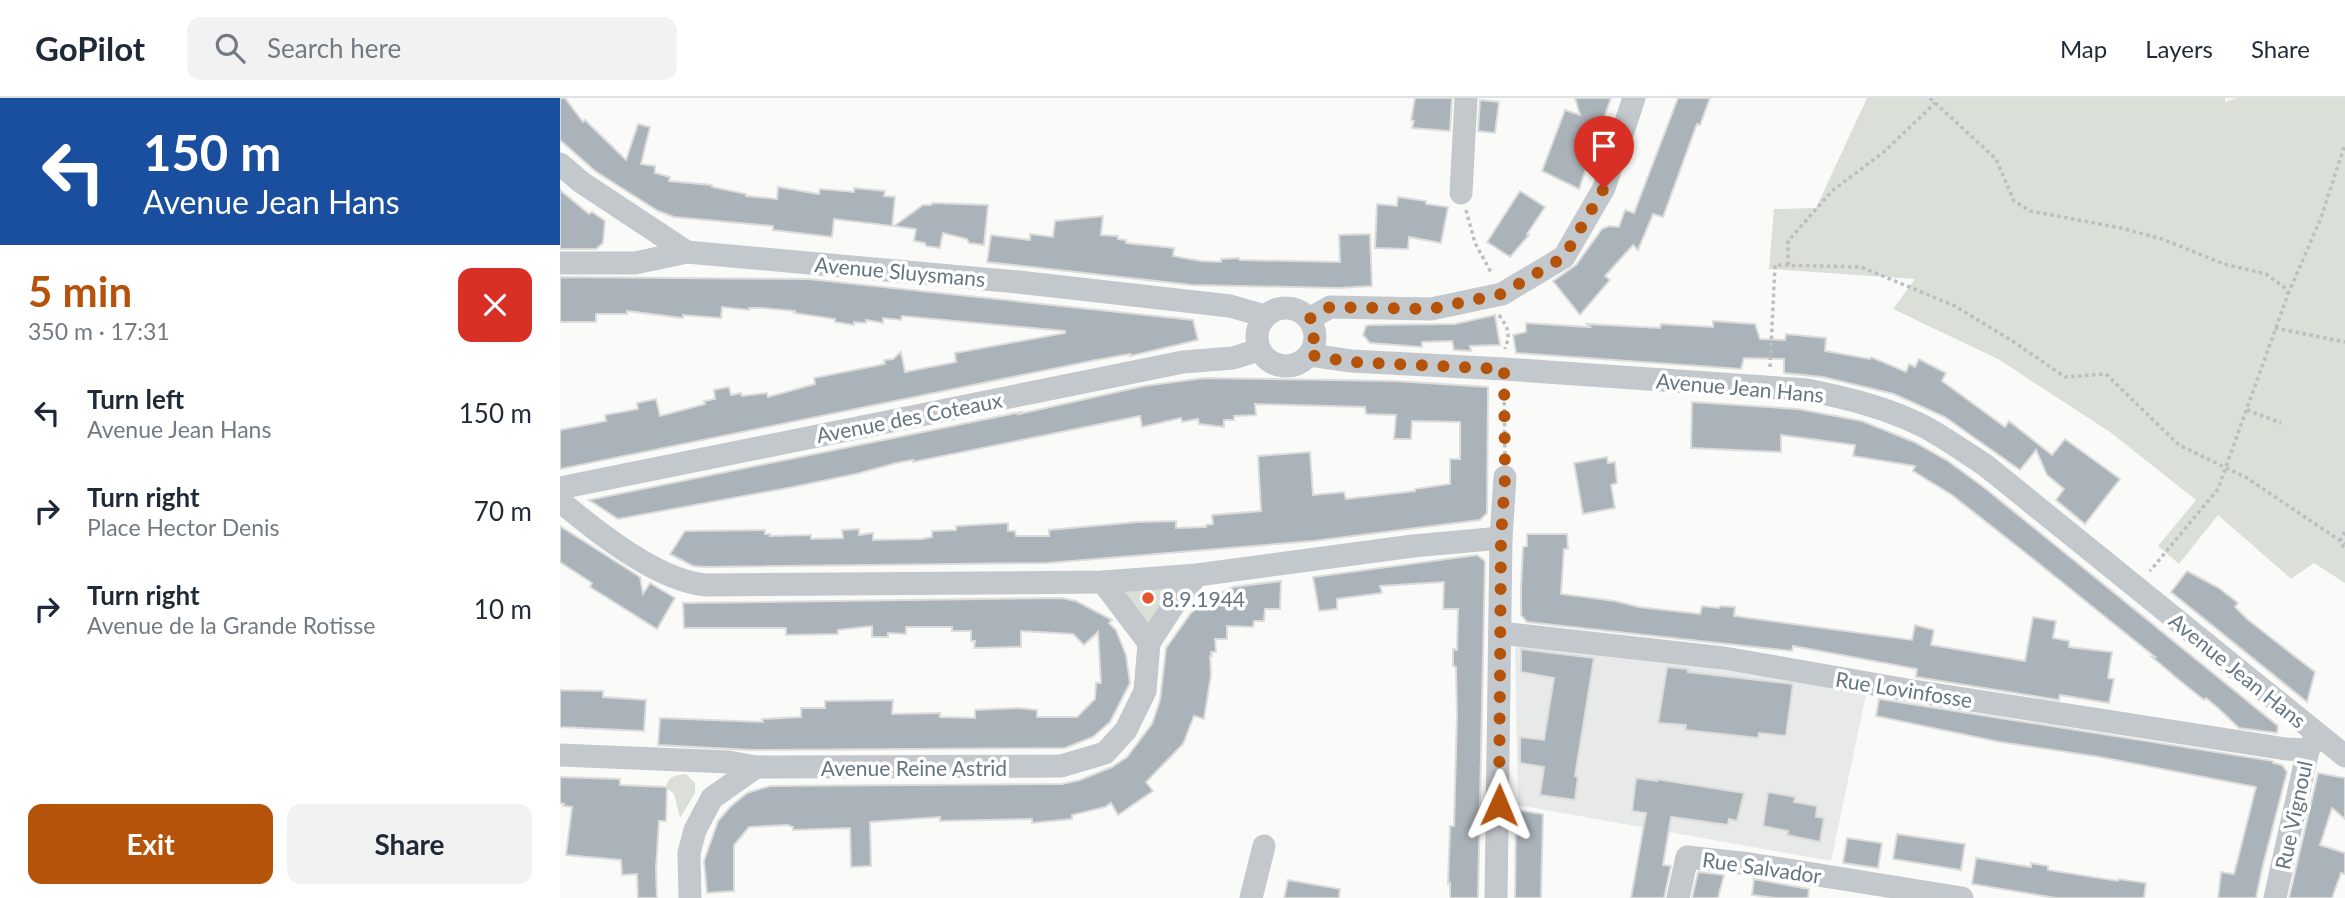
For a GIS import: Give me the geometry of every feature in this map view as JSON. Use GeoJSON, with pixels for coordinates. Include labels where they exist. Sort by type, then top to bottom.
{"type":"FeatureCollection","features":[{"type":"Feature","properties":{"kind":"street"},"geometry":{"type":"LineString","coordinates":[[1461,193],[1466,98]]}},
{"type":"Feature","properties":{"kind":"street"},"geometry":{"type":"LineString","coordinates":[[1309,319],[1330,307],[1431,309],[1502,294],[1564,257],[1604,188],[1634,98]]}},
{"type":"Feature","properties":{"kind":"street","name":"Avenue Sluysmans"},"geometry":{"type":"LineString","coordinates":[[560,164],[581,182],[687,252],[1018,282],[1230,306],[1265,316]]}},
{"type":"Feature","properties":{"kind":"street"},"geometry":{"type":"LineString","coordinates":[[560,263],[635,262],[687,252]]}},
{"type":"Feature","properties":{"kind":"street"},"geometry":{"type":"LineString","coordinates":[[1279,309],[1296,310],[1309,319],[1315,343],[1310,355],[1297,365],[1279,366],[1267,360],[1259,350],[1256,340],[1258,326],[1265,316],[1279,309]]}},
{"type":"Feature","properties":{"kind":"street","name":"Avenue des Coteaux"},"geometry":{"type":"LineString","coordinates":[[560,488],[1183,362],[1233,358],[1259,350]]}},
{"type":"Feature","properties":{"kind":"street","name":"Avenue Jean Hans"},"geometry":{"type":"LineString","coordinates":[[1310,355],[1351,362],[1504,369],[1807,390],[1851,399],[1924,427],[1984,465],[2136,587],[2313,742],[2345,757]]}},
{"type":"Feature","properties":{"kind":"street"},"geometry":{"type":"LineString","coordinates":[[1496,898],[1501,538],[1505,477]]}},
{"type":"Feature","properties":{"kind":"street"},"geometry":{"type":"LineString","coordinates":[[560,501],[602,534],[657,569],[689,583],[1103,582],[1197,575],[1413,546],[1501,538]]}},
{"type":"Feature","properties":{"kind":"street","name":"Avenue Reine Astrid"},"geometry":{"type":"LineString","coordinates":[[560,755],[729,762],[756,767],[1061,766],[1088,759],[1105,753],[1126,730],[1145,691],[1149,643],[1197,575]]}},
{"type":"Feature","properties":{"kind":"street"},"geometry":{"type":"LineString","coordinates":[[1103,582],[1149,643]]}},
{"type":"Feature","properties":{"kind":"street","name":"Rue Lovinfosse"},"geometry":{"type":"LineString","coordinates":[[1500,633],[1724,658],[1913,691],[2286,749],[2313,742]]}},
{"type":"Feature","properties":{"kind":"street","name":"Rue Vignoul"},"geometry":{"type":"LineString","coordinates":[[2275,898],[2313,742]]}},
{"type":"Feature","properties":{"kind":"street"},"geometry":{"type":"LineString","coordinates":[[688,761],[704,778],[712,798]]}},
{"type":"Feature","properties":{"kind":"street"},"geometry":{"type":"LineString","coordinates":[[690,898],[689,853],[695,830],[712,798],[756,767]]}},
{"type":"Feature","properties":{"kind":"street"},"geometry":{"type":"LineString","coordinates":[[1251,898],[1264,846]]}},
{"type":"Feature","properties":{"kind":"street","name":"Rue Salvador"},"geometry":{"type":"LineString","coordinates":[[1678,898],[1687,857],[1750,864],[1962,898]]}},
{"type":"Feature","properties":{"kind":"path"},"geometry":{"type":"LineString","coordinates":[[1930,98],[1996,159],[2014,201],[2030,211],[2162,239],[2224,264],[2266,274],[2284,287],[2288,294]]}},
{"type":"Feature","properties":{"kind":"path"},"geometry":{"type":"LineString","coordinates":[[1788,265],[1788,241],[1832,191],[1885,152],[1935,103]]}},
{"type":"Feature","properties":{"kind":"path"},"geometry":{"type":"LineString","coordinates":[[2136,587],[2218,489],[2275,328],[2321,218],[2345,144]]}},
{"type":"Feature","properties":{"kind":"path"},"geometry":{"type":"LineString","coordinates":[[1769,387],[1775,265],[1860,267],[1955,306],[2065,377],[2106,374],[2179,445],[2247,478],[2343,542]]}},
{"type":"Feature","properties":{"kind":"path"},"geometry":{"type":"LineString","coordinates":[[2275,328],[2345,342]]}},
{"type":"Feature","properties":{"kind":"path"},"geometry":{"type":"LineString","coordinates":[[1504,369],[1505,477]]}},
{"type":"Feature","properties":{"kind":"path"},"geometry":{"type":"LineString","coordinates":[[2247,410],[2281,423]]}},
{"type":"Feature","properties":{"kind":"path"},"geometry":{"type":"LineString","coordinates":[[2345,532],[2345,550]]}},
{"type":"Feature","properties":{"kind":"shaded area"},"geometry":{"type":"Polygon","coordinates":[[[1867,98],[2225,98],[2225,102],[2237,98],[2345,98],[2345,583],[2314,563],[2291,579],[2218,515],[2179,564],[2158,546],[2196,500],[2110,432],[1998,359],[1893,309],[1915,279],[1769,269],[1774,209],[1816,208],[1867,98]]]}},
{"type":"Feature","properties":{"kind":"shaded area"},"geometry":{"type":"Polygon","coordinates":[[[1170,586],[1173,591],[1147,626],[1120,592],[1170,586]]]}},
{"type":"Feature","properties":{"kind":"shaded area"},"geometry":{"type":"Polygon","coordinates":[[[1515,646],[1693,663],[1867,690],[1831,861],[1518,805],[1515,646]]]}},
{"type":"Feature","properties":{"kind":"shaded area"},"geometry":{"type":"Polygon","coordinates":[[[686,774],[695,783],[695,793],[680,818],[674,794],[666,787],[671,778],[686,774]]]}},
{"type":"Feature","properties":{"kind":"building"},"geometry":{"type":"Polygon","coordinates":[[[560,98],[565,98],[583,122],[585,120],[626,160],[638,124],[650,127],[641,164],[655,166],[655,173],[670,177],[669,181],[712,185],[746,196],[777,199],[778,187],[819,194],[820,189],[885,191],[884,196],[895,197],[892,226],[834,219],[832,237],[773,230],[773,226],[674,217],[658,211],[595,171],[560,140],[560,98]]]}},
{"type":"Feature","properties":{"kind":"building"},"geometry":{"type":"Polygon","coordinates":[[[1415,98],[1452,98],[1450,131],[1412,128],[1415,98]]]}},
{"type":"Feature","properties":{"kind":"building"},"geometry":{"type":"Polygon","coordinates":[[[1575,98],[1611,98],[1579,189],[1542,171],[1565,110],[1580,115],[1575,98]]]}},
{"type":"Feature","properties":{"kind":"building"},"geometry":{"type":"Polygon","coordinates":[[[1678,98],[1710,98],[1700,125],[1697,124],[1663,217],[1653,214],[1638,250],[1633,245],[1605,276],[1610,280],[1580,315],[1553,281],[1576,265],[1602,229],[1609,226],[1619,227],[1625,210],[1634,213],[1678,98]]]}},
{"type":"Feature","properties":{"kind":"building"},"geometry":{"type":"Polygon","coordinates":[[[1480,100],[1499,102],[1495,133],[1478,131],[1480,100]]]}},
{"type":"Feature","properties":{"kind":"building"},"geometry":{"type":"Polygon","coordinates":[[[560,190],[589,214],[592,212],[605,221],[603,243],[596,249],[560,249],[560,190]]]}},
{"type":"Feature","properties":{"kind":"building"},"geometry":{"type":"Polygon","coordinates":[[[1520,191],[1545,207],[1527,234],[1529,235],[1510,257],[1487,242],[1520,191]]]}},
{"type":"Feature","properties":{"kind":"building"},"geometry":{"type":"Polygon","coordinates":[[[1398,197],[1448,207],[1441,243],[1409,237],[1408,249],[1375,248],[1377,204],[1397,206],[1398,197]]]}},
{"type":"Feature","properties":{"kind":"building"},"geometry":{"type":"Polygon","coordinates":[[[923,205],[988,205],[984,245],[969,243],[967,239],[943,233],[940,248],[926,246],[925,243],[914,241],[916,229],[894,226],[923,205]]]}},
{"type":"Feature","properties":{"kind":"building"},"geometry":{"type":"Polygon","coordinates":[[[1103,216],[1101,235],[1118,236],[1118,239],[1126,240],[1126,243],[1174,248],[1173,256],[1201,261],[1221,262],[1221,259],[1239,258],[1340,262],[1339,235],[1370,234],[1372,286],[1339,288],[1192,285],[987,262],[991,235],[1030,240],[1030,234],[1053,237],[1055,221],[1103,216]]]}},
{"type":"Feature","properties":{"kind":"building"},"geometry":{"type":"Polygon","coordinates":[[[560,277],[808,279],[1193,320],[1198,340],[1130,356],[1096,360],[560,469],[560,430],[606,421],[605,415],[638,409],[637,403],[656,399],[660,416],[705,404],[704,401],[715,399],[714,390],[729,387],[731,395],[767,393],[768,397],[815,384],[814,378],[885,364],[884,360],[893,359],[901,352],[905,372],[956,362],[955,353],[1065,331],[902,316],[901,320],[883,318],[883,323],[866,320],[866,323],[854,322],[854,325],[835,322],[835,319],[794,313],[795,311],[722,307],[721,318],[683,315],[683,318],[627,311],[627,314],[596,314],[596,322],[560,322],[560,277]]]}},
{"type":"Feature","properties":{"kind":"building"},"geometry":{"type":"Polygon","coordinates":[[[1495,315],[1500,345],[1470,346],[1471,351],[1454,350],[1452,341],[1422,342],[1422,347],[1370,343],[1363,335],[1366,326],[1370,325],[1455,324],[1495,315]]]}},
{"type":"Feature","properties":{"kind":"building"},"geometry":{"type":"Polygon","coordinates":[[[1713,321],[1755,324],[1760,339],[1785,340],[1786,334],[1826,338],[1825,351],[1870,359],[1871,357],[1906,372],[1909,364],[1915,367],[1919,359],[1946,373],[1942,381],[2005,427],[2009,421],[2052,455],[2065,439],[2120,479],[2085,524],[2056,500],[2064,489],[2047,475],[2036,450],[2020,470],[1945,417],[1894,394],[1823,377],[1784,373],[1784,359],[1744,358],[1741,369],[1516,353],[1513,335],[1526,332],[1526,323],[1660,328],[1661,324],[1713,327],[1713,321]]]}},
{"type":"Feature","properties":{"kind":"building"},"geometry":{"type":"Polygon","coordinates":[[[1204,378],[1395,381],[1488,387],[1487,513],[1480,520],[1313,541],[1047,563],[704,567],[693,566],[670,554],[685,531],[765,530],[765,534],[770,536],[811,535],[811,539],[843,538],[842,530],[859,529],[859,535],[873,533],[873,540],[922,539],[932,537],[932,531],[956,530],[956,526],[1008,523],[1008,531],[1015,531],[1016,536],[1049,536],[1049,530],[1137,522],[1176,521],[1176,528],[1206,527],[1213,524],[1212,515],[1261,511],[1258,456],[1310,452],[1313,495],[1344,492],[1346,499],[1450,484],[1450,459],[1460,459],[1460,422],[1412,421],[1411,439],[1394,439],[1396,415],[1366,414],[1365,407],[1255,404],[1256,415],[1234,416],[1234,420],[1224,420],[1224,427],[1199,424],[1198,419],[1182,422],[1181,418],[1142,427],[1140,416],[913,462],[896,463],[793,487],[618,519],[589,500],[1021,412],[1019,414],[1144,386],[1204,378]]]}},
{"type":"Feature","properties":{"kind":"building"},"geometry":{"type":"Polygon","coordinates":[[[1692,402],[1798,409],[1862,421],[1914,442],[1948,461],[2278,726],[2277,733],[2239,728],[2206,698],[2204,700],[2179,680],[2152,657],[2155,657],[2032,558],[1952,495],[1913,471],[1915,466],[1853,456],[1855,445],[1781,435],[1781,452],[1691,448],[1692,402]]]}},
{"type":"Feature","properties":{"kind":"building"},"geometry":{"type":"Polygon","coordinates":[[[1607,457],[1608,463],[1615,462],[1617,483],[1611,485],[1615,508],[1583,514],[1574,463],[1607,457]]]}},
{"type":"Feature","properties":{"kind":"building"},"geometry":{"type":"Polygon","coordinates":[[[560,526],[640,577],[643,594],[650,583],[675,598],[657,629],[590,587],[592,583],[560,562],[560,526]]]}},
{"type":"Feature","properties":{"kind":"building"},"geometry":{"type":"Polygon","coordinates":[[[1527,534],[1567,534],[1568,549],[1564,549],[1561,594],[1639,607],[1700,614],[1702,606],[1735,607],[1734,616],[1912,640],[1915,625],[1934,630],[1931,645],[2025,661],[2033,617],[2056,621],[2053,638],[2069,641],[2069,647],[2112,652],[2108,678],[2114,679],[2109,703],[2060,695],[2059,700],[1916,677],[1917,669],[1793,646],[1792,651],[1527,622],[1521,615],[1521,588],[1523,547],[1527,546],[1527,534]]]}},
{"type":"Feature","properties":{"kind":"building"},"geometry":{"type":"Polygon","coordinates":[[[1477,555],[1485,561],[1478,898],[1450,898],[1450,826],[1454,826],[1457,715],[1453,649],[1457,650],[1458,609],[1443,609],[1444,582],[1380,586],[1382,593],[1337,599],[1337,609],[1319,611],[1313,577],[1477,555]]]}},
{"type":"Feature","properties":{"kind":"building"},"geometry":{"type":"Polygon","coordinates":[[[2187,571],[2219,588],[2238,603],[2235,607],[2247,619],[2315,672],[2307,702],[2171,592],[2187,571]]]}},
{"type":"Feature","properties":{"kind":"building"},"geometry":{"type":"Polygon","coordinates":[[[1281,581],[1280,609],[1265,609],[1264,621],[1254,621],[1253,627],[1227,626],[1227,639],[1215,639],[1216,652],[1211,652],[1210,656],[1211,675],[1204,719],[1194,716],[1183,744],[1146,782],[1153,791],[1118,815],[1111,803],[1072,815],[1072,819],[1032,823],[1032,819],[940,821],[940,817],[870,822],[871,866],[851,867],[850,828],[793,830],[793,827],[788,825],[749,827],[734,845],[734,891],[707,893],[704,861],[718,821],[747,793],[770,786],[1062,784],[1112,767],[1127,757],[1152,724],[1160,700],[1166,648],[1191,613],[1211,597],[1233,587],[1281,581]]]}},
{"type":"Feature","properties":{"kind":"building"},"geometry":{"type":"Polygon","coordinates":[[[1062,598],[1076,601],[1112,620],[1109,623],[1116,630],[1126,655],[1130,683],[1110,722],[1093,737],[1065,748],[752,750],[658,745],[660,718],[763,722],[762,719],[801,717],[801,708],[825,708],[825,701],[893,700],[892,714],[940,713],[940,717],[975,718],[975,710],[1019,708],[1037,710],[1037,717],[1077,717],[1095,699],[1096,683],[1101,683],[1098,632],[1084,645],[1073,634],[1021,631],[1021,647],[974,648],[975,641],[971,641],[971,631],[952,631],[952,627],[906,627],[906,634],[888,633],[888,637],[872,637],[872,626],[838,630],[838,634],[786,635],[786,628],[684,628],[683,603],[1062,598]]]}},
{"type":"Feature","properties":{"kind":"building"},"geometry":{"type":"Polygon","coordinates":[[[1521,649],[1594,658],[1575,776],[1578,777],[1575,800],[1540,795],[1544,767],[1520,763],[1520,737],[1544,740],[1554,678],[1521,672],[1521,649]]]}},
{"type":"Feature","properties":{"kind":"building"},"geometry":{"type":"Polygon","coordinates":[[[1667,667],[1688,669],[1688,672],[1793,684],[1786,736],[1759,733],[1758,738],[1685,730],[1686,725],[1658,723],[1667,667]]]}},
{"type":"Feature","properties":{"kind":"building"},"geometry":{"type":"Polygon","coordinates":[[[560,690],[603,691],[603,697],[646,700],[644,731],[560,727],[560,690]]]}},
{"type":"Feature","properties":{"kind":"building"},"geometry":{"type":"Polygon","coordinates":[[[1879,699],[2273,761],[2282,765],[2287,772],[2256,898],[2218,898],[2221,872],[2234,874],[2256,787],[2100,757],[2000,742],[1876,716],[1879,699]]]}},
{"type":"Feature","properties":{"kind":"building"},"geometry":{"type":"Polygon","coordinates":[[[2318,773],[2345,778],[2345,819],[2332,808],[2320,845],[2345,853],[2345,874],[2341,873],[2332,898],[2289,898],[2318,773]]]}},
{"type":"Feature","properties":{"kind":"building"},"geometry":{"type":"Polygon","coordinates":[[[560,777],[620,779],[620,785],[667,787],[666,821],[659,821],[657,898],[638,898],[637,874],[622,875],[621,860],[566,855],[572,807],[560,803],[560,777]]]}},
{"type":"Feature","properties":{"kind":"building"},"geometry":{"type":"Polygon","coordinates":[[[1636,778],[1744,793],[1737,821],[1729,819],[1728,825],[1671,817],[1663,865],[1671,866],[1664,898],[1631,898],[1646,813],[1632,811],[1636,778]]]}},
{"type":"Feature","properties":{"kind":"building"},"geometry":{"type":"Polygon","coordinates":[[[1768,792],[1795,797],[1794,802],[1817,806],[1816,817],[1824,818],[1820,842],[1787,835],[1788,831],[1763,826],[1768,792]]]}},
{"type":"Feature","properties":{"kind":"building"},"geometry":{"type":"Polygon","coordinates":[[[1516,810],[1543,814],[1541,898],[1515,898],[1516,810]]]}},
{"type":"Feature","properties":{"kind":"building"},"geometry":{"type":"Polygon","coordinates":[[[1897,834],[1965,844],[1961,870],[1893,859],[1897,834]]]}},
{"type":"Feature","properties":{"kind":"building"},"geometry":{"type":"Polygon","coordinates":[[[1847,838],[1882,843],[1878,868],[1843,863],[1847,838]]]}},
{"type":"Feature","properties":{"kind":"building"},"geometry":{"type":"Polygon","coordinates":[[[1976,858],[2031,867],[2031,863],[2048,866],[2048,870],[2146,883],[2144,898],[2056,898],[1972,884],[1976,858]]]}},
{"type":"Feature","properties":{"kind":"building"},"geometry":{"type":"Polygon","coordinates":[[[1698,872],[1724,875],[1718,898],[1692,898],[1698,872]]]}},
{"type":"Feature","properties":{"kind":"building"},"geometry":{"type":"Polygon","coordinates":[[[1754,879],[1809,889],[1808,898],[1752,895],[1754,879]]]}},
{"type":"Feature","properties":{"kind":"building"},"geometry":{"type":"Polygon","coordinates":[[[1288,880],[1340,889],[1339,898],[1284,898],[1288,880]]]}},
{"type":"Feature","properties":{"kind":"place","name":"8.9.1944"},"geometry":{"type":"Point","coordinates":[1148,598]}},
{"type":"Feature","properties":{"kind":"route"},"geometry":{"type":"LineString","coordinates":[[1499,805],[1501,538],[1505,477],[1504,369],[1351,362],[1310,355],[1315,343],[1309,319],[1330,307],[1431,309],[1502,294],[1564,257],[1604,188]]}}]}
